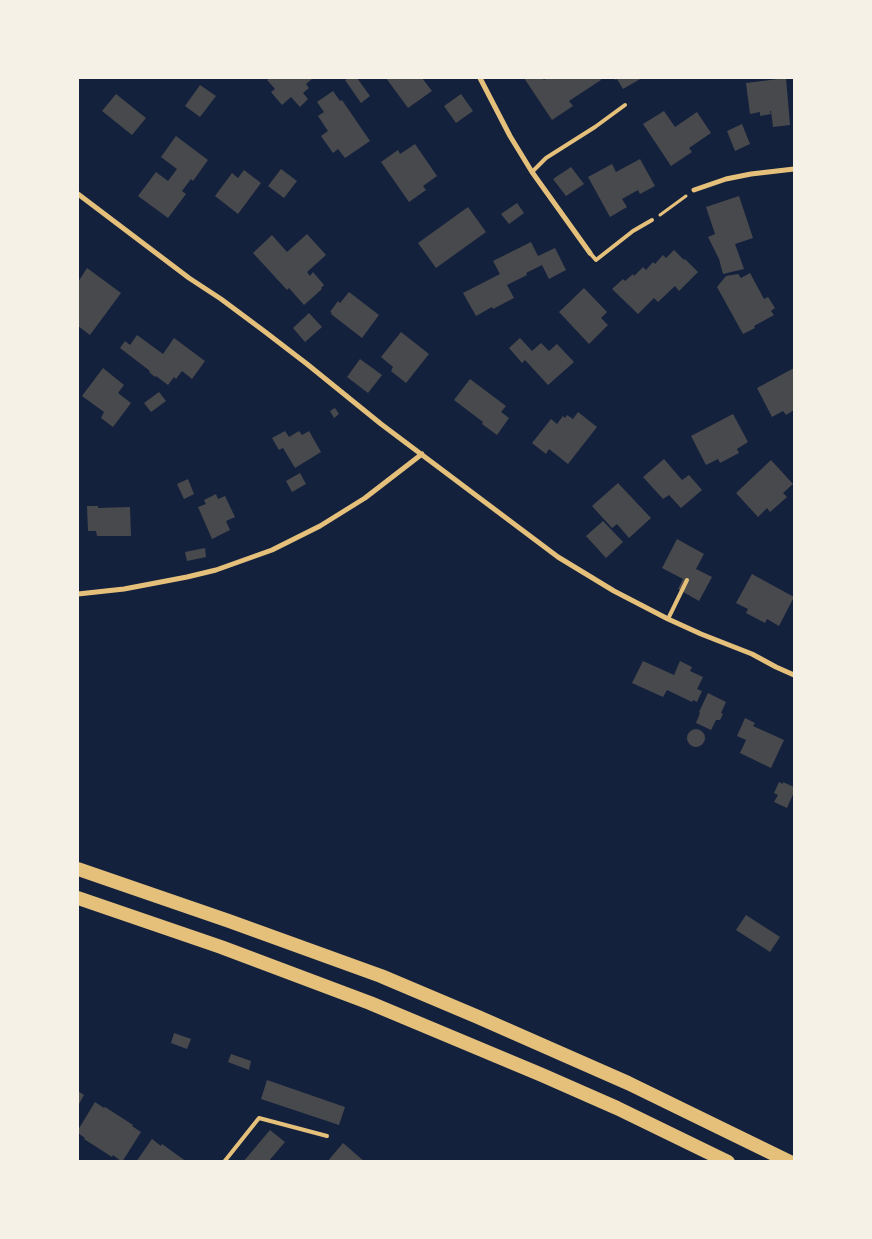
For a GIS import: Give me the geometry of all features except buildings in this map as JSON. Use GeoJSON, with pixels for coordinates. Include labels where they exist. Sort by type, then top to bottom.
{"type":"FeatureCollection","features":[{"type":"Feature","properties":{"kind":"highway"},"geometry":{"type":"LineString","coordinates":[[78,869],[381,976],[628,1083],[790,1162]]}},
{"type":"Feature","properties":{"kind":"highway"},"geometry":{"type":"LineString","coordinates":[[78,898],[221,947],[370,1003],[618,1108],[728,1162]]}},
{"type":"Feature","properties":{"kind":"street"},"geometry":{"type":"LineString","coordinates":[[480,78],[510,136],[532,172],[590,253]]}},
{"type":"Feature","properties":{"kind":"street"},"geometry":{"type":"LineString","coordinates":[[694,190],[711,183],[751,174],[794,169]]}},
{"type":"Feature","properties":{"kind":"street"},"geometry":{"type":"LineString","coordinates":[[78,194],[264,331],[381,424],[558,557],[614,591],[701,634],[752,654],[794,675]]}},
{"type":"Feature","properties":{"kind":"street"},"geometry":{"type":"LineString","coordinates":[[78,594],[187,577],[216,570],[272,550],[328,522],[365,498],[422,454]]}},
{"type":"Feature","properties":{"kind":"lane"},"geometry":{"type":"LineString","coordinates":[[532,172],[546,158],[595,127],[624,105]]}},
{"type":"Feature","properties":{"kind":"lane"},"geometry":{"type":"LineString","coordinates":[[590,253],[596,260],[633,231],[652,220]]}},
{"type":"Feature","properties":{"kind":"lane"},"geometry":{"type":"LineString","coordinates":[[668,618],[687,580]]}},
{"type":"Feature","properties":{"kind":"lane"},"geometry":{"type":"LineString","coordinates":[[224,1162],[259,1118],[327,1136]]}},
{"type":"Feature","properties":{"kind":"path"},"geometry":{"type":"LineString","coordinates":[[652,220],[694,190]]}}]}
